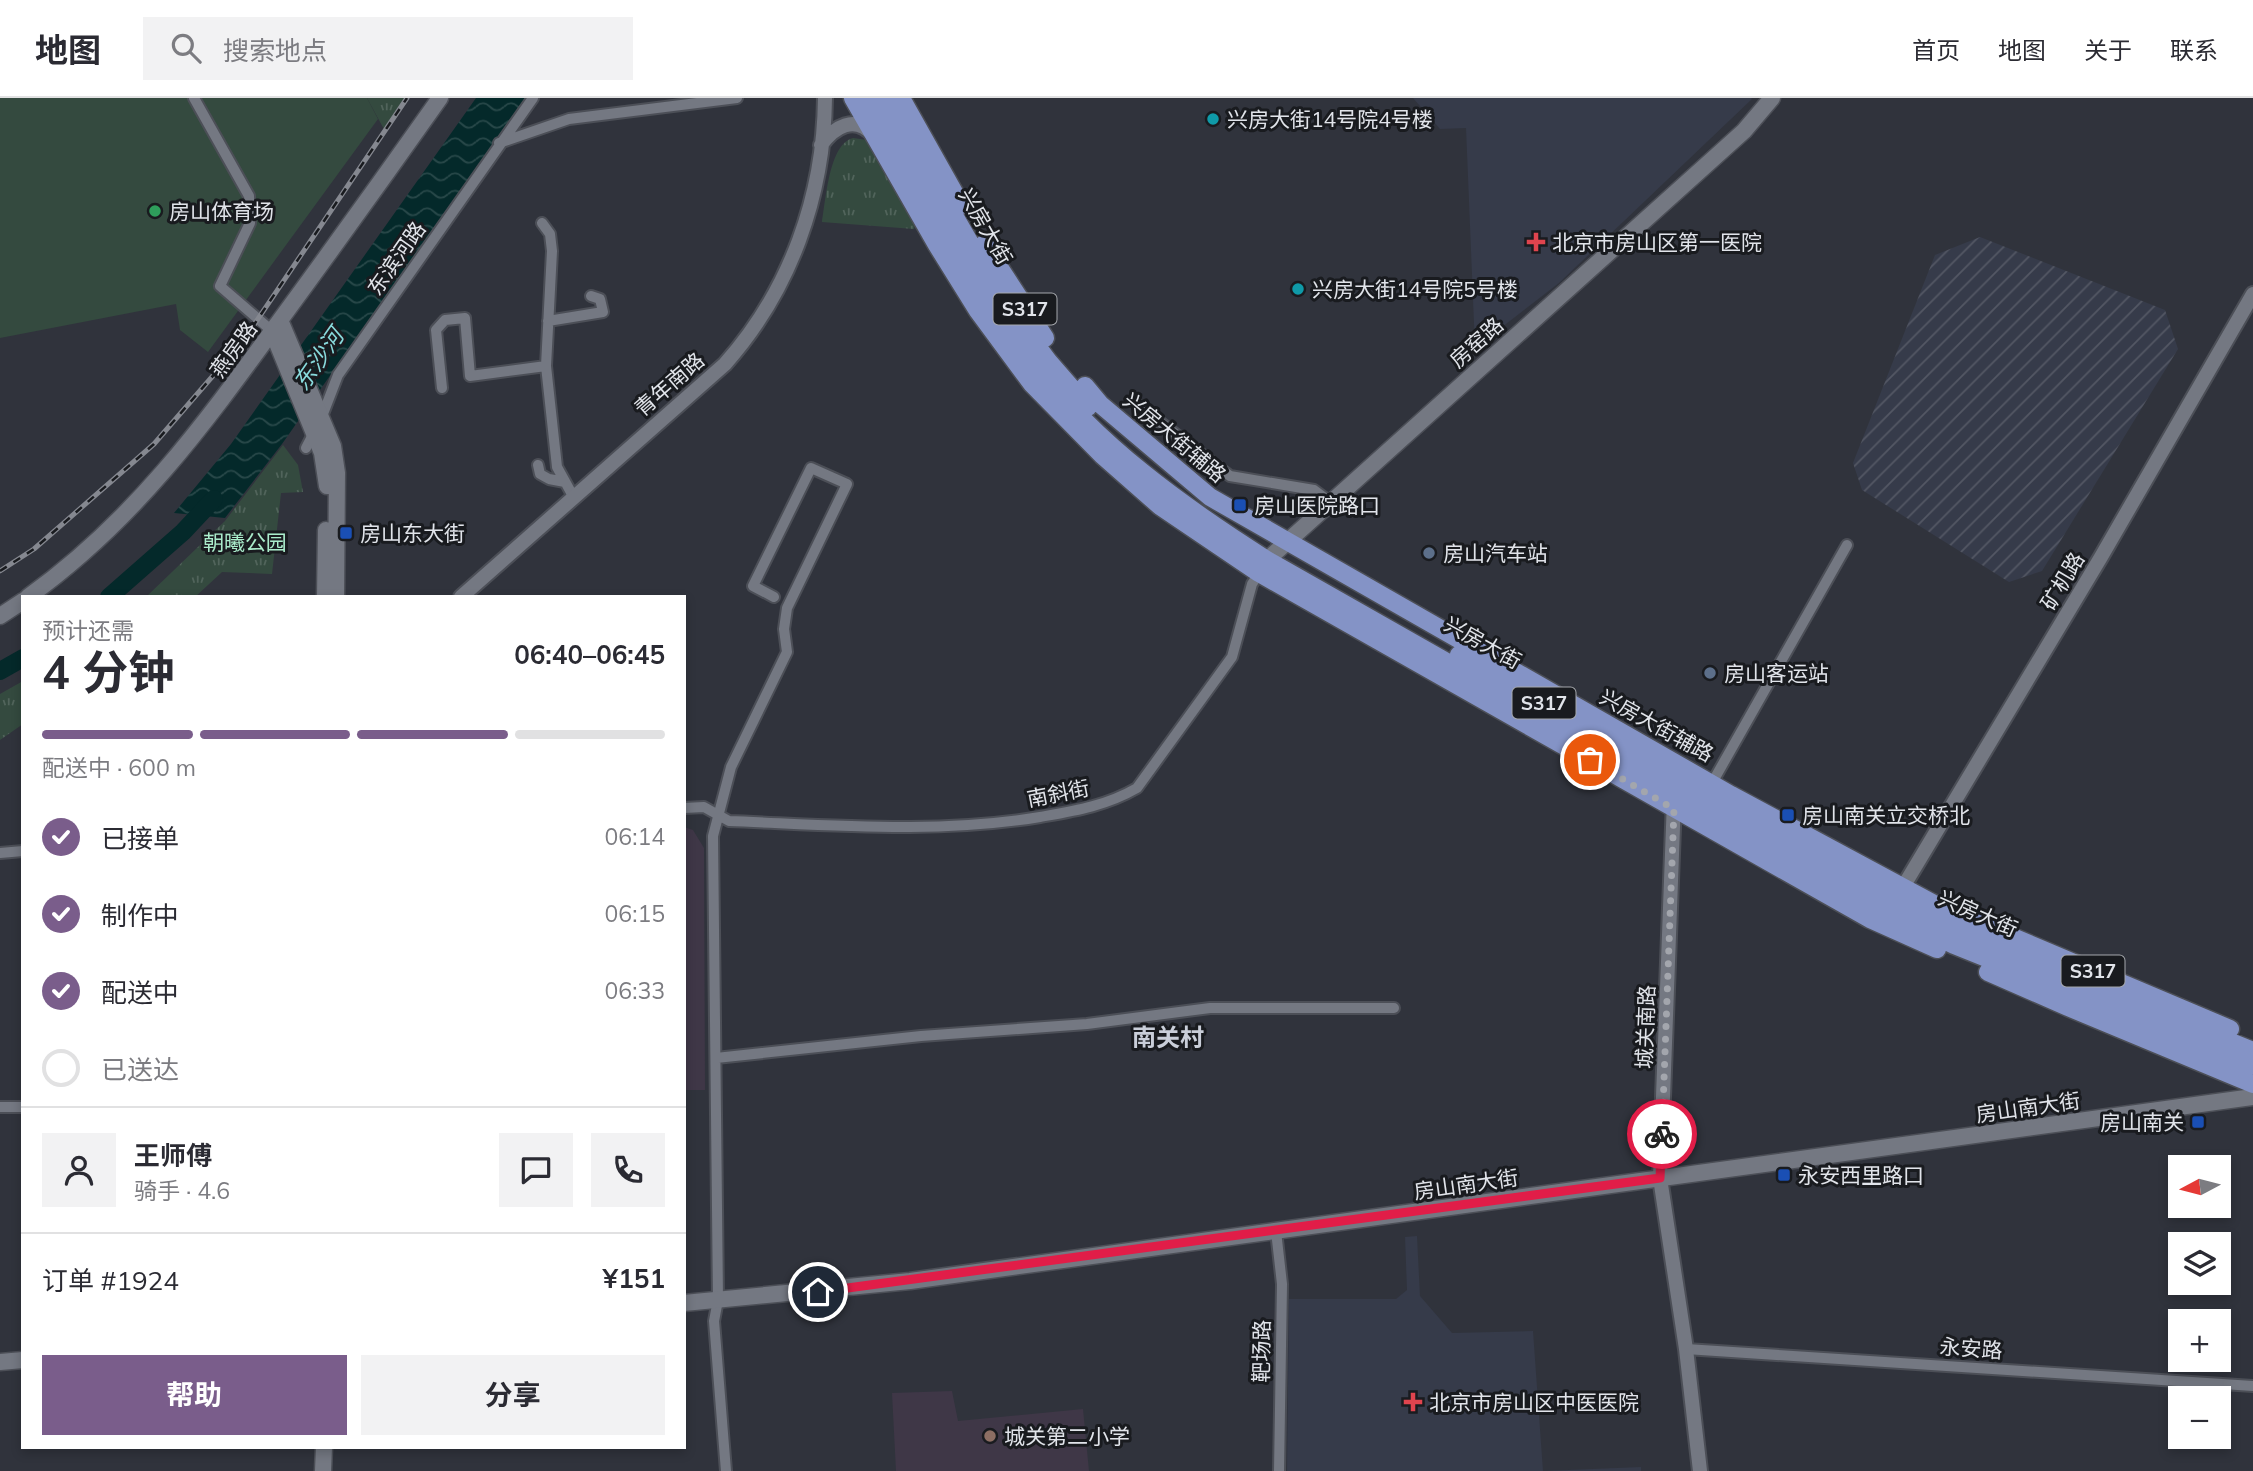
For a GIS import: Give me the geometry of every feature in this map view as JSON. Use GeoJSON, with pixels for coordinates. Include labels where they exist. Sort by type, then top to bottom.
{"type":"FeatureCollection","features":[{"type":"Feature","properties":{"kind":"main road","name":"燕房路"},"geometry":{"type":"LineString","coordinates":[[31,595],[90,548],[163,476],[276,326],[440,98]]}},
{"type":"Feature","properties":{"kind":"main road","name":"兴房大街"},"geometry":{"type":"LineString","coordinates":[[853,98],[937,246],[978,312],[1032,384],[1083,437],[1173,515],[1272,557],[1409,627],[1875,889],[1960,932],[2253,1065]]}},
{"type":"Feature","properties":{"kind":"main road","name":"兴房大街"},"geometry":{"type":"LineString","coordinates":[[870,98],[981,287],[1037,367],[1084,421],[1117,450],[1205,507],[1272,557],[1870,919],[2067,1007],[2253,1084]]}},
{"type":"Feature","properties":{"kind":"main road","name":"兴房大街"},"geometry":{"type":"LineString","coordinates":[[886,98],[1011,312],[1095,415],[1165,482]]}},
{"type":"Feature","properties":{"kind":"main road","name":"兴房大街辅路"},"geometry":{"type":"LineString","coordinates":[[901,98],[980,238],[1056,352],[1101,404],[1194,483],[1272,557],[1400,607],[1792,828],[1932,903],[2253,1039]]}},
{"type":"Feature","properties":{"kind":"main road","name":"房窑路"},"geometry":{"type":"LineString","coordinates":[[1272,557],[1744,131],[1772,98]]}},
{"type":"Feature","properties":{"kind":"main road"},"geometry":{"type":"LineString","coordinates":[[937,246],[981,287]]}},
{"type":"Feature","properties":{"kind":"main road"},"geometry":{"type":"LineString","coordinates":[[276,326],[315,418],[333,446],[337,473],[336,595]]}},
{"type":"Feature","properties":{"kind":"main road"},"geometry":{"type":"LineString","coordinates":[[315,418],[327,474],[325,595]]}},
{"type":"Feature","properties":{"kind":"main road"},"geometry":{"type":"LineString","coordinates":[[1083,437],[1117,450]]}},
{"type":"Feature","properties":{"kind":"main road"},"geometry":{"type":"LineString","coordinates":[[1173,515],[1165,482],[1194,483]]}},
{"type":"Feature","properties":{"kind":"main road"},"geometry":{"type":"LineString","coordinates":[[0,616],[21,602]]}},
{"type":"Feature","properties":{"kind":"main road"},"geometry":{"type":"LineString","coordinates":[[1400,607],[1409,627]]}},
{"type":"Feature","properties":{"kind":"main road","name":"兴房大街"},"geometry":{"type":"LineString","coordinates":[[1674,800],[1954,945],[2036,979],[2253,1051]]}},
{"type":"Feature","properties":{"kind":"main road"},"geometry":{"type":"LineString","coordinates":[[1792,828],[1813,854]]}},
{"type":"Feature","properties":{"kind":"main road"},"geometry":{"type":"LineString","coordinates":[[1875,889],[1932,903]]}},
{"type":"Feature","properties":{"kind":"main road","name":"兴房大街"},"geometry":{"type":"LineString","coordinates":[[2036,979],[2067,1007]]}},
{"type":"Feature","properties":{"kind":"main road","name":"房山南大街"},"geometry":{"type":"LineString","coordinates":[[686,1303],[910,1281],[2253,1097]]}},
{"type":"Feature","properties":{"kind":"main road"},"geometry":{"type":"LineString","coordinates":[[0,1362],[21,1360]]}},
{"type":"Feature","properties":{"kind":"main road"},"geometry":{"type":"LineString","coordinates":[[314,1449],[314,1471]]}},
{"type":"Feature","properties":{"kind":"main road"},"geometry":{"type":"LineString","coordinates":[[323,1471],[324,1449]]}},
{"type":"Feature","properties":{"kind":"street"},"geometry":{"type":"LineString","coordinates":[[194,98],[249,197],[250,223],[220,286],[276,326]]}},
{"type":"Feature","properties":{"kind":"street","name":"东滨河路"},"geometry":{"type":"LineString","coordinates":[[306,448],[315,418],[338,375],[533,98]]}},
{"type":"Feature","properties":{"kind":"street"},"geometry":{"type":"LineString","coordinates":[[499,143],[569,119],[737,98]]}},
{"type":"Feature","properties":{"kind":"street","name":"青年南路"},"geometry":{"type":"LineString","coordinates":[[463,595],[725,364],[746,340],[785,279],[800,243],[821,146],[825,98]]}},
{"type":"Feature","properties":{"kind":"street"},"geometry":{"type":"LineString","coordinates":[[821,146],[835,129],[848,124],[862,126],[877,140]]}},
{"type":"Feature","properties":{"kind":"street"},"geometry":{"type":"LineString","coordinates":[[542,223],[550,234],[552,251],[546,366],[557,467],[573,496]]}},
{"type":"Feature","properties":{"kind":"street","name":"矿机路"},"geometry":{"type":"LineString","coordinates":[[1903,887],[2248,313],[2253,294]]}},
{"type":"Feature","properties":{"kind":"street"},"geometry":{"type":"LineString","coordinates":[[548,321],[603,312],[600,299],[591,296]]}},
{"type":"Feature","properties":{"kind":"street"},"geometry":{"type":"LineString","coordinates":[[442,388],[436,330],[445,320],[465,318],[470,376],[546,366]]}},
{"type":"Feature","properties":{"kind":"street"},"geometry":{"type":"LineString","coordinates":[[1138,405],[1230,476],[1314,490],[1330,502]]}},
{"type":"Feature","properties":{"kind":"street"},"geometry":{"type":"LineString","coordinates":[[538,465],[540,474],[565,482]]}},
{"type":"Feature","properties":{"kind":"street"},"geometry":{"type":"LineString","coordinates":[[726,1471],[714,1321],[718,1300],[713,836],[731,767],[787,652],[784,629],[787,608],[847,484],[811,468],[753,586],[774,597]]}},
{"type":"Feature","properties":{"kind":"street"},"geometry":{"type":"LineString","coordinates":[[1712,783],[1847,545]]}},
{"type":"Feature","properties":{"kind":"street","name":"南斜街"},"geometry":{"type":"LineString","coordinates":[[686,808],[704,807],[729,821],[929,828],[988,825],[1087,809],[1117,800],[1136,788],[1232,657],[1252,584],[1272,557]]}},
{"type":"Feature","properties":{"kind":"street","name":"城关南路"},"geometry":{"type":"LineString","coordinates":[[1674,800],[1660,1178],[1686,1349],[1700,1471]]}},
{"type":"Feature","properties":{"kind":"street"},"geometry":{"type":"LineString","coordinates":[[0,853],[21,851]]}},
{"type":"Feature","properties":{"kind":"street"},"geometry":{"type":"LineString","coordinates":[[716,1058],[921,1036],[1087,1024],[1210,1008],[1394,1008]]}},
{"type":"Feature","properties":{"kind":"street"},"geometry":{"type":"LineString","coordinates":[[0,1107],[21,1107]]}},
{"type":"Feature","properties":{"kind":"street","name":"靶场路"},"geometry":{"type":"LineString","coordinates":[[1276,1231],[1282,1283],[1279,1471]]}},
{"type":"Feature","properties":{"kind":"street","name":"永安路"},"geometry":{"type":"LineString","coordinates":[[1686,1349],[2253,1386]]}},
{"type":"Feature","properties":{"kind":"shaded area","name":"北京市房山区第一医院"},"geometry":{"type":"Polygon","coordinates":[[[1413,98],[1752,99],[1559,283],[1475,348],[1466,128],[1440,129],[1413,98]]]}},
{"type":"Feature","properties":{"kind":"shaded area"},"geometry":{"type":"Polygon","coordinates":[[[1980,237],[2165,310],[2178,349],[2042,571],[2009,582],[1862,490],[1853,463],[1935,255],[1980,237]]]}},
{"type":"Feature","properties":{"kind":"shaded area"},"geometry":{"type":"Polygon","coordinates":[[[686,828],[693,830],[704,848],[705,1090],[686,1090],[686,828]]]}},
{"type":"Feature","properties":{"kind":"shaded area","name":"北京市房山区中医医院"},"geometry":{"type":"Polygon","coordinates":[[[1417,1236],[1420,1296],[1452,1333],[1533,1331],[1543,1471],[1287,1471],[1289,1299],[1396,1299],[1407,1290],[1405,1237],[1417,1236]]]}},
{"type":"Feature","properties":{"kind":"shaded area","name":"城关第二小学"},"geometry":{"type":"Polygon","coordinates":[[[952,1391],[958,1421],[1083,1409],[1089,1471],[896,1471],[892,1393],[952,1391]]]}},
{"type":"Feature","properties":{"kind":"shaded area","name":"北京市房山区中医医院"},"geometry":{"type":"Polygon","coordinates":[[[1641,1467],[1641,1471],[1544,1471],[1641,1467]]]}},
{"type":"Feature","properties":{"kind":"green space","name":"房山体育场"},"geometry":{"type":"Polygon","coordinates":[[[0,98],[367,98],[378,119],[208,352],[180,330],[176,304],[0,338],[0,98]]]}},
{"type":"Feature","properties":{"kind":"green space"},"geometry":{"type":"Polygon","coordinates":[[[367,98],[409,98],[385,131],[367,98]]]}},
{"type":"Feature","properties":{"kind":"green space"},"geometry":{"type":"Polygon","coordinates":[[[853,138],[867,140],[915,223],[914,229],[822,222],[834,161],[845,142],[853,138]]]}},
{"type":"Feature","properties":{"kind":"green space","name":"朝曦公园"},"geometry":{"type":"Polygon","coordinates":[[[283,445],[298,465],[303,492],[281,493],[272,574],[222,572],[197,595],[148,595],[225,521],[283,445]]]}},
{"type":"Feature","properties":{"kind":"green space"},"geometry":{"type":"Polygon","coordinates":[[[21,682],[21,725],[0,740],[0,694],[21,682]]]}},
{"type":"Feature","properties":{"kind":"water"},"geometry":{"type":"Polygon","coordinates":[[[476,98],[525,98],[282,444],[225,518],[174,513],[231,444],[476,98]]]}},
{"type":"Feature","properties":{"kind":"waterway","name":"东沙河"},"geometry":{"type":"LineString","coordinates":[[111,595],[183,532],[214,499]]}},
{"type":"Feature","properties":{"kind":"waterway","name":"东沙河"},"geometry":{"type":"LineString","coordinates":[[0,671],[21,659]]}},
{"type":"Feature","properties":{"kind":"railway"},"geometry":{"type":"LineString","coordinates":[[0,571],[34,549],[154,444],[243,341],[407,98]]}},
{"type":"Feature","properties":{"kind":"way so far"},"geometry":{"type":"LineString","coordinates":[[1590,760],[1674,809],[1662,1134]]}},
{"type":"Feature","properties":{"kind":"place","name":"兴房大街14号院4号楼"},"geometry":{"type":"Point","coordinates":[1213,119]}},
{"type":"Feature","properties":{"kind":"place","name":"房山体育场"},"geometry":{"type":"Point","coordinates":[155,211]}},
{"type":"Feature","properties":{"kind":"place","name":"北京市房山区第一医院"},"geometry":{"type":"Point","coordinates":[1536,242]}},
{"type":"Feature","properties":{"kind":"place","name":"兴房大街14号院5号楼"},"geometry":{"type":"Point","coordinates":[1298,289]}},
{"type":"Feature","properties":{"kind":"place","name":"房山医院路口"},"geometry":{"type":"Point","coordinates":[1240,505]}},
{"type":"Feature","properties":{"kind":"place","name":"房山东大街"},"geometry":{"type":"Point","coordinates":[346,533]}},
{"type":"Feature","properties":{"kind":"place","name":"房山汽车站"},"geometry":{"type":"Point","coordinates":[1429,553]}},
{"type":"Feature","properties":{"kind":"place","name":"房山客运站"},"geometry":{"type":"Point","coordinates":[1710,673]}},
{"type":"Feature","properties":{"kind":"place","name":"房山南关立交桥北"},"geometry":{"type":"Point","coordinates":[1788,815]}},
{"type":"Feature","properties":{"kind":"place","name":"房山南关"},"geometry":{"type":"Point","coordinates":[2198,1122]}},
{"type":"Feature","properties":{"kind":"place","name":"永安西里路口"},"geometry":{"type":"Point","coordinates":[1784,1175]}},
{"type":"Feature","properties":{"kind":"place","name":"北京市房山区中医医院"},"geometry":{"type":"Point","coordinates":[1413,1402]}},
{"type":"Feature","properties":{"kind":"place","name":"城关第二小学"},"geometry":{"type":"Point","coordinates":[990,1436]}},
{"type":"Feature","properties":{"kind":"district","name":"南关村"},"geometry":{"type":"Point","coordinates":[1168,1037]}},
{"type":"Feature","properties":{"kind":"route"},"geometry":{"type":"LineString","coordinates":[[818,1292],[1660,1178],[1662,1134]]}}]}
